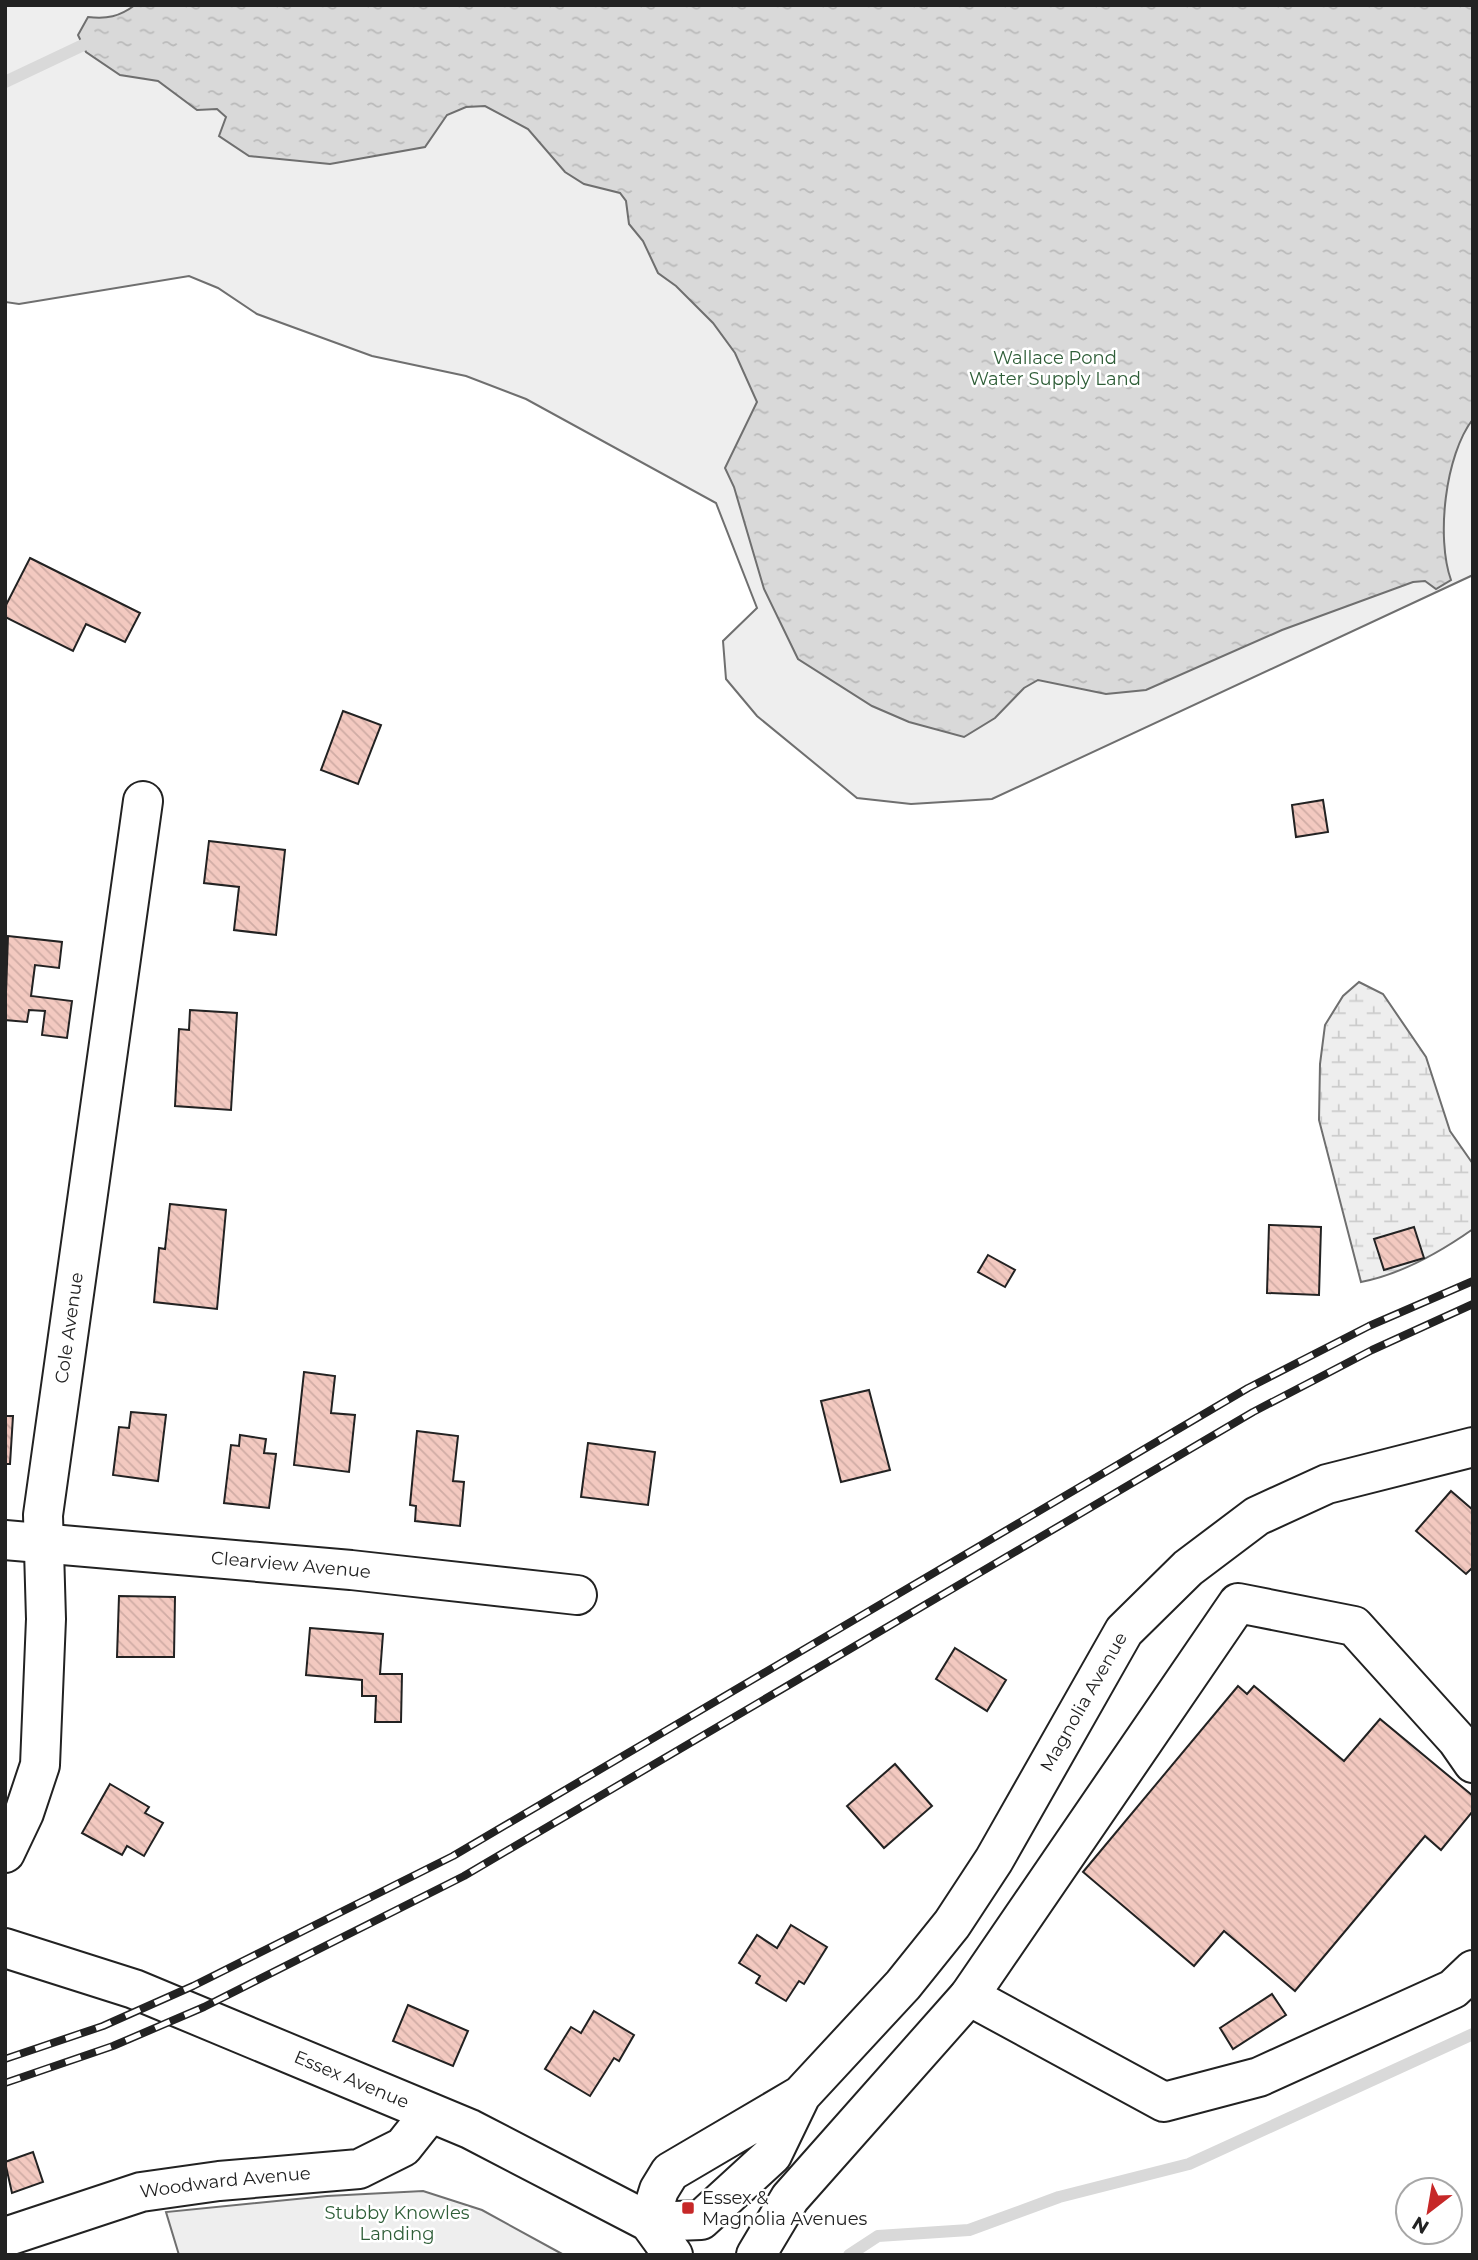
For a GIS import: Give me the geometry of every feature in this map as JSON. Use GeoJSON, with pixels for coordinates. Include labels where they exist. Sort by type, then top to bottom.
{"type":"FeatureCollection","features":[{"type":"Feature","properties":{"kind":"street","name":"Cole Avenue"},"geometry":{"type":"LineString","coordinates":[[5,1853],[24,1813],[40,1765],[45,1709],[47,1544],[43,1515],[143,801]]}},
{"type":"Feature","properties":{"kind":"street","name":"Magnolia Avenue"},"geometry":{"type":"LineString","coordinates":[[801,2095],[772,2155],[701,2220],[649,2222],[659,2190],[670,2172],[801,2095],[904,1985],[953,1924],[994,1860],[1124,1631],[1188,1568],[1257,1516],[1327,1484],[1473,1447]]}},
{"type":"Feature","properties":{"kind":"street","name":"Clearview Avenue"},"geometry":{"type":"LineString","coordinates":[[5,1540],[351,1570],[577,1595]]}},
{"type":"Feature","properties":{"kind":"street"},"geometry":{"type":"LineString","coordinates":[[1188,1568],[1238,1603],[1354,1626],[1457,1740],[1473,1763]]}},
{"type":"Feature","properties":{"kind":"street"},"geometry":{"type":"LineString","coordinates":[[756,2255],[790,2198],[969,1996],[1238,1603]]}},
{"type":"Feature","properties":{"kind":"street","name":"Essex Avenue"},"geometry":{"type":"LineString","coordinates":[[5,1948],[134,1989],[430,2113],[552,2170],[649,2222],[673,2255]]}},
{"type":"Feature","properties":{"kind":"street"},"geometry":{"type":"LineString","coordinates":[[969,1996],[1164,2102],[1259,2077],[1453,1989],[1473,1970]]}},
{"type":"Feature","properties":{"kind":"street","name":"Woodward Avenue"},"geometry":{"type":"LineString","coordinates":[[5,2237],[141,2192],[219,2181],[359,2169],[403,2147],[430,2113]]}},
{"type":"Feature","properties":{"kind":"green space","name":"Wallace Pond Water Supply Land"},"geometry":{"type":"Polygon","coordinates":[[[5,5],[1473,5],[1473,575],[992,799],[911,804],[857,798],[757,716],[726,679],[723,641],[757,608],[716,503],[526,399],[466,376],[372,356],[257,314],[218,288],[189,276],[19,304],[5,302],[5,5]]]}},
{"type":"Feature","properties":{"kind":"green space"},"geometry":{"type":"Polygon","coordinates":[[[1359,982],[1383,994],[1426,1057],[1450,1131],[1473,1164],[1473,1229],[1420,1261],[1391,1274],[1361,1282],[1319,1120],[1320,1064],[1325,1025],[1343,996],[1359,982]]]}},
{"type":"Feature","properties":{"kind":"green space","name":"Stubby Knowles Landing"},"geometry":{"type":"Polygon","coordinates":[[[423,2191],[482,2210],[564,2255],[179,2255],[166,2212],[327,2196],[423,2191]]]}},
{"type":"Feature","properties":{"kind":"water","name":"Wallace Pond Water Supply Land"},"geometry":{"type":"Polygon","coordinates":[[[135,5],[1473,5],[1473,419],[1456,453],[1446,497],[1444,542],[1451,580],[1436,589],[1425,581],[1413,582],[1282,630],[1146,690],[1106,694],[1038,680],[1024,688],[995,718],[964,737],[909,722],[872,706],[798,659],[764,589],[734,487],[725,468],[757,402],[735,353],[713,323],[676,286],[658,273],[643,241],[629,224],[626,201],[620,193],[584,184],[565,172],[528,129],[485,106],[466,107],[447,115],[425,147],[330,164],[249,156],[219,136],[226,117],[217,109],[197,110],[158,81],[120,75],[86,52],[78,35],[88,17],[113,16],[135,5]]]}},
{"type":"Feature","properties":{"kind":"building"},"geometry":{"type":"Polygon","coordinates":[[[30,558],[140,613],[125,642],[86,624],[73,651],[5,617],[5,607],[30,558]]]}},
{"type":"Feature","properties":{"kind":"building"},"geometry":{"type":"Polygon","coordinates":[[[343,711],[381,725],[358,784],[321,770],[343,711]]]}},
{"type":"Feature","properties":{"kind":"building"},"geometry":{"type":"Polygon","coordinates":[[[1323,800],[1328,832],[1296,837],[1292,805],[1323,800]]]}},
{"type":"Feature","properties":{"kind":"building"},"geometry":{"type":"Polygon","coordinates":[[[209,841],[285,850],[276,935],[234,930],[239,887],[204,883],[209,841]]]}},
{"type":"Feature","properties":{"kind":"building"},"geometry":{"type":"Polygon","coordinates":[[[8,936],[62,942],[59,968],[35,965],[31,996],[72,1001],[67,1038],[42,1035],[45,1011],[29,1010],[27,1022],[5,1020],[8,936]]]}},
{"type":"Feature","properties":{"kind":"building"},"geometry":{"type":"Polygon","coordinates":[[[190,1010],[237,1013],[231,1110],[175,1106],[179,1029],[189,1030],[190,1010]]]}},
{"type":"Feature","properties":{"kind":"building"},"geometry":{"type":"Polygon","coordinates":[[[170,1204],[226,1210],[217,1309],[154,1302],[159,1248],[165,1249],[170,1204]]]}},
{"type":"Feature","properties":{"kind":"building"},"geometry":{"type":"Polygon","coordinates":[[[1269,1225],[1321,1227],[1319,1295],[1267,1293],[1269,1225]]]}},
{"type":"Feature","properties":{"kind":"building"},"geometry":{"type":"Polygon","coordinates":[[[1414,1227],[1424,1258],[1384,1270],[1374,1239],[1414,1227]]]}},
{"type":"Feature","properties":{"kind":"building"},"geometry":{"type":"Polygon","coordinates":[[[988,1255],[1015,1270],[1005,1287],[978,1272],[988,1255]]]}},
{"type":"Feature","properties":{"kind":"building"},"geometry":{"type":"Polygon","coordinates":[[[304,1372],[335,1376],[331,1413],[355,1415],[349,1472],[294,1465],[304,1372]]]}},
{"type":"Feature","properties":{"kind":"building"},"geometry":{"type":"Polygon","coordinates":[[[869,1390],[890,1470],[841,1482],[821,1401],[869,1390]]]}},
{"type":"Feature","properties":{"kind":"building"},"geometry":{"type":"Polygon","coordinates":[[[131,1412],[166,1415],[158,1481],[113,1475],[119,1427],[129,1428],[131,1412]]]}},
{"type":"Feature","properties":{"kind":"building"},"geometry":{"type":"Polygon","coordinates":[[[5,1416],[13,1416],[10,1464],[5,1464],[5,1416]]]}},
{"type":"Feature","properties":{"kind":"building"},"geometry":{"type":"Polygon","coordinates":[[[417,1431],[458,1436],[453,1481],[464,1482],[460,1526],[415,1521],[416,1506],[410,1505],[417,1431]]]}},
{"type":"Feature","properties":{"kind":"building"},"geometry":{"type":"Polygon","coordinates":[[[240,1435],[266,1439],[264,1453],[276,1454],[269,1508],[224,1503],[231,1445],[239,1446],[240,1435]]]}},
{"type":"Feature","properties":{"kind":"building"},"geometry":{"type":"Polygon","coordinates":[[[588,1443],[655,1452],[648,1505],[581,1497],[588,1443]]]}},
{"type":"Feature","properties":{"kind":"building"},"geometry":{"type":"Polygon","coordinates":[[[1451,1491],[1473,1510],[1473,1567],[1466,1574],[1416,1531],[1451,1491]]]}},
{"type":"Feature","properties":{"kind":"building"},"geometry":{"type":"Polygon","coordinates":[[[119,1596],[175,1597],[174,1657],[117,1657],[119,1596]]]}},
{"type":"Feature","properties":{"kind":"building"},"geometry":{"type":"Polygon","coordinates":[[[310,1628],[383,1634],[380,1674],[402,1674],[401,1722],[375,1722],[376,1696],[362,1696],[362,1680],[306,1675],[310,1628]]]}},
{"type":"Feature","properties":{"kind":"building"},"geometry":{"type":"Polygon","coordinates":[[[955,1648],[1006,1680],[987,1711],[936,1679],[955,1648]]]}},
{"type":"Feature","properties":{"kind":"building"},"geometry":{"type":"Polygon","coordinates":[[[1238,1686],[1247,1694],[1254,1686],[1344,1761],[1380,1719],[1473,1796],[1473,1811],[1441,1850],[1425,1836],[1295,1991],[1224,1931],[1194,1966],[1083,1872],[1238,1686]]]}},
{"type":"Feature","properties":{"kind":"building"},"geometry":{"type":"Polygon","coordinates":[[[895,1764],[932,1806],[884,1848],[847,1806],[895,1764]]]}},
{"type":"Feature","properties":{"kind":"building"},"geometry":{"type":"Polygon","coordinates":[[[110,1784],[149,1807],[145,1813],[163,1823],[144,1856],[127,1846],[122,1855],[82,1833],[110,1784]]]}},
{"type":"Feature","properties":{"kind":"building"},"geometry":{"type":"Polygon","coordinates":[[[791,1925],[827,1947],[804,1984],[799,1981],[786,2001],[756,1983],[760,1976],[739,1963],[757,1935],[777,1948],[791,1925]]]}},
{"type":"Feature","properties":{"kind":"building"},"geometry":{"type":"Polygon","coordinates":[[[1272,1994],[1286,2015],[1233,2049],[1220,2028],[1272,1994]]]}},
{"type":"Feature","properties":{"kind":"building"},"geometry":{"type":"Polygon","coordinates":[[[408,2005],[468,2031],[453,2066],[393,2041],[408,2005]]]}},
{"type":"Feature","properties":{"kind":"building"},"geometry":{"type":"Polygon","coordinates":[[[594,2011],[634,2035],[619,2061],[614,2058],[590,2096],[545,2069],[571,2027],[581,2033],[594,2011]]]}},
{"type":"Feature","properties":{"kind":"building"},"geometry":{"type":"Polygon","coordinates":[[[33,2152],[43,2182],[12,2193],[5,2162],[33,2152]]]}},
{"type":"Feature","properties":{"kind":"waterway"},"geometry":{"type":"LineString","coordinates":[[5,82],[98,38]]}},
{"type":"Feature","properties":{"kind":"waterway"},"geometry":{"type":"LineString","coordinates":[[849,2255],[878,2236],[969,2230],[1059,2197],[1189,2164],[1473,2034]]}},
{"type":"Feature","properties":{"kind":"railway"},"geometry":{"type":"LineString","coordinates":[[5,2059],[103,2026],[193,1986],[453,1856],[1248,1388],[1369,1326],[1473,1281]]}},
{"type":"Feature","properties":{"kind":"railway"},"geometry":{"type":"LineString","coordinates":[[5,2083],[113,2046],[204,2007],[464,1876],[1253,1412],[1372,1350],[1473,1304]]}},
{"type":"Feature","properties":{"kind":"place","name":"Essex & Magnolia Avenues"},"geometry":{"type":"Point","coordinates":[688,2208]}}]}
